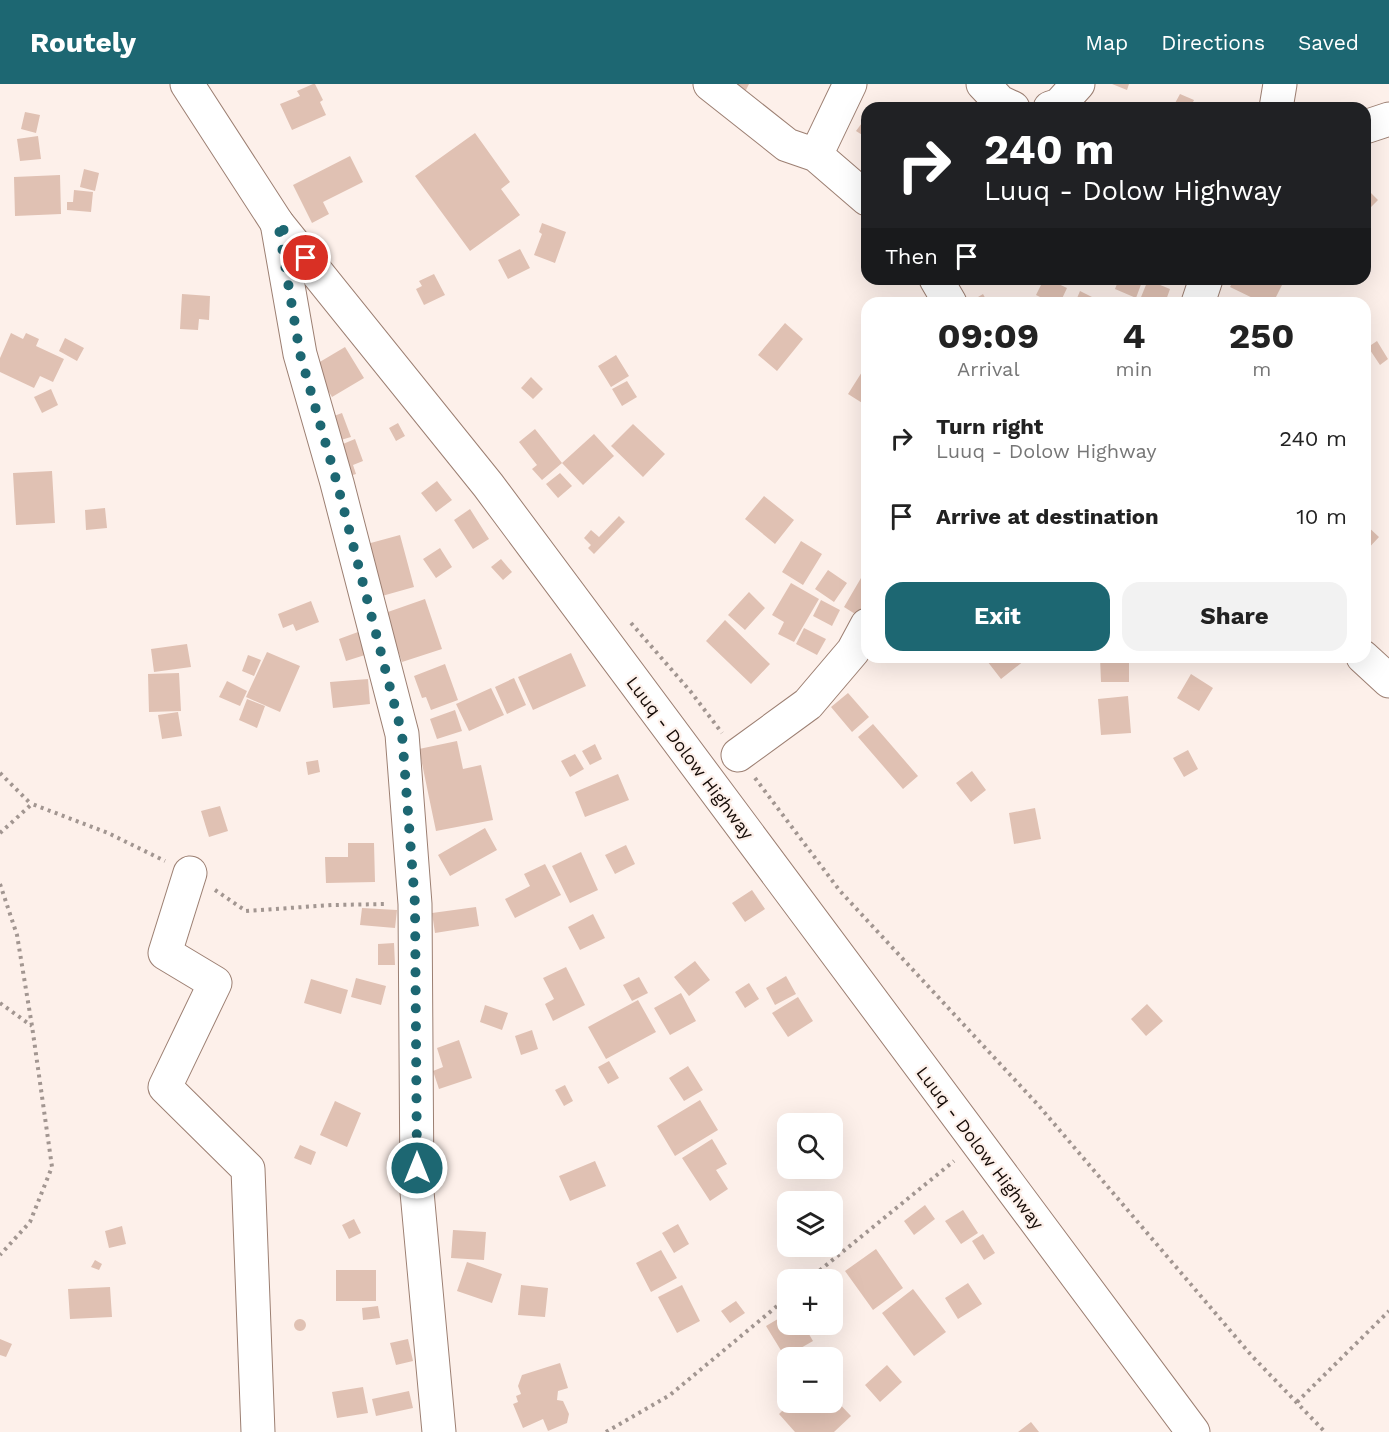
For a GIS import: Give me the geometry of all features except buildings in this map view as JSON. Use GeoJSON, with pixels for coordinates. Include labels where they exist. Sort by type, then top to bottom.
{"type":"FeatureCollection","features":[{"type":"Feature","properties":{"kind":"street","name":"Luuq - Dolow Highway"},"geometry":{"type":"LineString","coordinates":[[187,84],[278,223],[488,485],[1193,1432]]}},
{"type":"Feature","properties":{"kind":"street"},"geometry":{"type":"LineString","coordinates":[[710,84],[787,145],[816,155],[861,194]]}},
{"type":"Feature","properties":{"kind":"street"},"geometry":{"type":"LineString","coordinates":[[816,155],[850,84]]}},
{"type":"Feature","properties":{"kind":"street"},"geometry":{"type":"LineString","coordinates":[[983,84],[1000,102]]}},
{"type":"Feature","properties":{"kind":"street"},"geometry":{"type":"LineString","coordinates":[[1062,102],[1078,84]]}},
{"type":"Feature","properties":{"kind":"street"},"geometry":{"type":"LineString","coordinates":[[1277,102],[1280,84]]}},
{"type":"Feature","properties":{"kind":"street"},"geometry":{"type":"LineString","coordinates":[[1371,125],[1389,119]]}},
{"type":"Feature","properties":{"kind":"street"},"geometry":{"type":"LineString","coordinates":[[278,223],[300,354],[337,483],[402,734],[415,904],[417,1192],[439,1432]]}},
{"type":"Feature","properties":{"kind":"street"},"geometry":{"type":"LineString","coordinates":[[738,755],[808,704],[854,651],[861,637]]}},
{"type":"Feature","properties":{"kind":"street"},"geometry":{"type":"LineString","coordinates":[[1370,663],[1389,681]]}},
{"type":"Feature","properties":{"kind":"street"},"geometry":{"type":"LineString","coordinates":[[190,873],[165,954],[215,983],[165,1087],[248,1169],[258,1432]]}},
{"type":"Feature","properties":{"kind":"path"},"geometry":{"type":"LineString","coordinates":[[630,622],[691,692],[840,891],[1039,1106],[1236,1338],[1325,1432]]}},
{"type":"Feature","properties":{"kind":"path"},"geometry":{"type":"LineString","coordinates":[[0,773],[32,804]]}},
{"type":"Feature","properties":{"kind":"path"},"geometry":{"type":"LineString","coordinates":[[0,884],[17,935],[52,1167],[30,1222],[0,1255]]}},
{"type":"Feature","properties":{"kind":"path"},"geometry":{"type":"LineString","coordinates":[[0,1003],[32,1026]]}},
{"type":"Feature","properties":{"kind":"path"},"geometry":{"type":"LineString","coordinates":[[822,1269],[977,1143]]}},
{"type":"Feature","properties":{"kind":"path"},"geometry":{"type":"LineString","coordinates":[[606,1432],[670,1395],[777,1306]]}},
{"type":"Feature","properties":{"kind":"path"},"geometry":{"type":"LineString","coordinates":[[1297,1402],[1389,1311]]}},
{"type":"Feature","properties":{"kind":"route"},"geometry":{"type":"LineString","coordinates":[[306,258],[278,223],[300,354],[337,483],[402,734],[415,904],[417,1168]]}}]}
